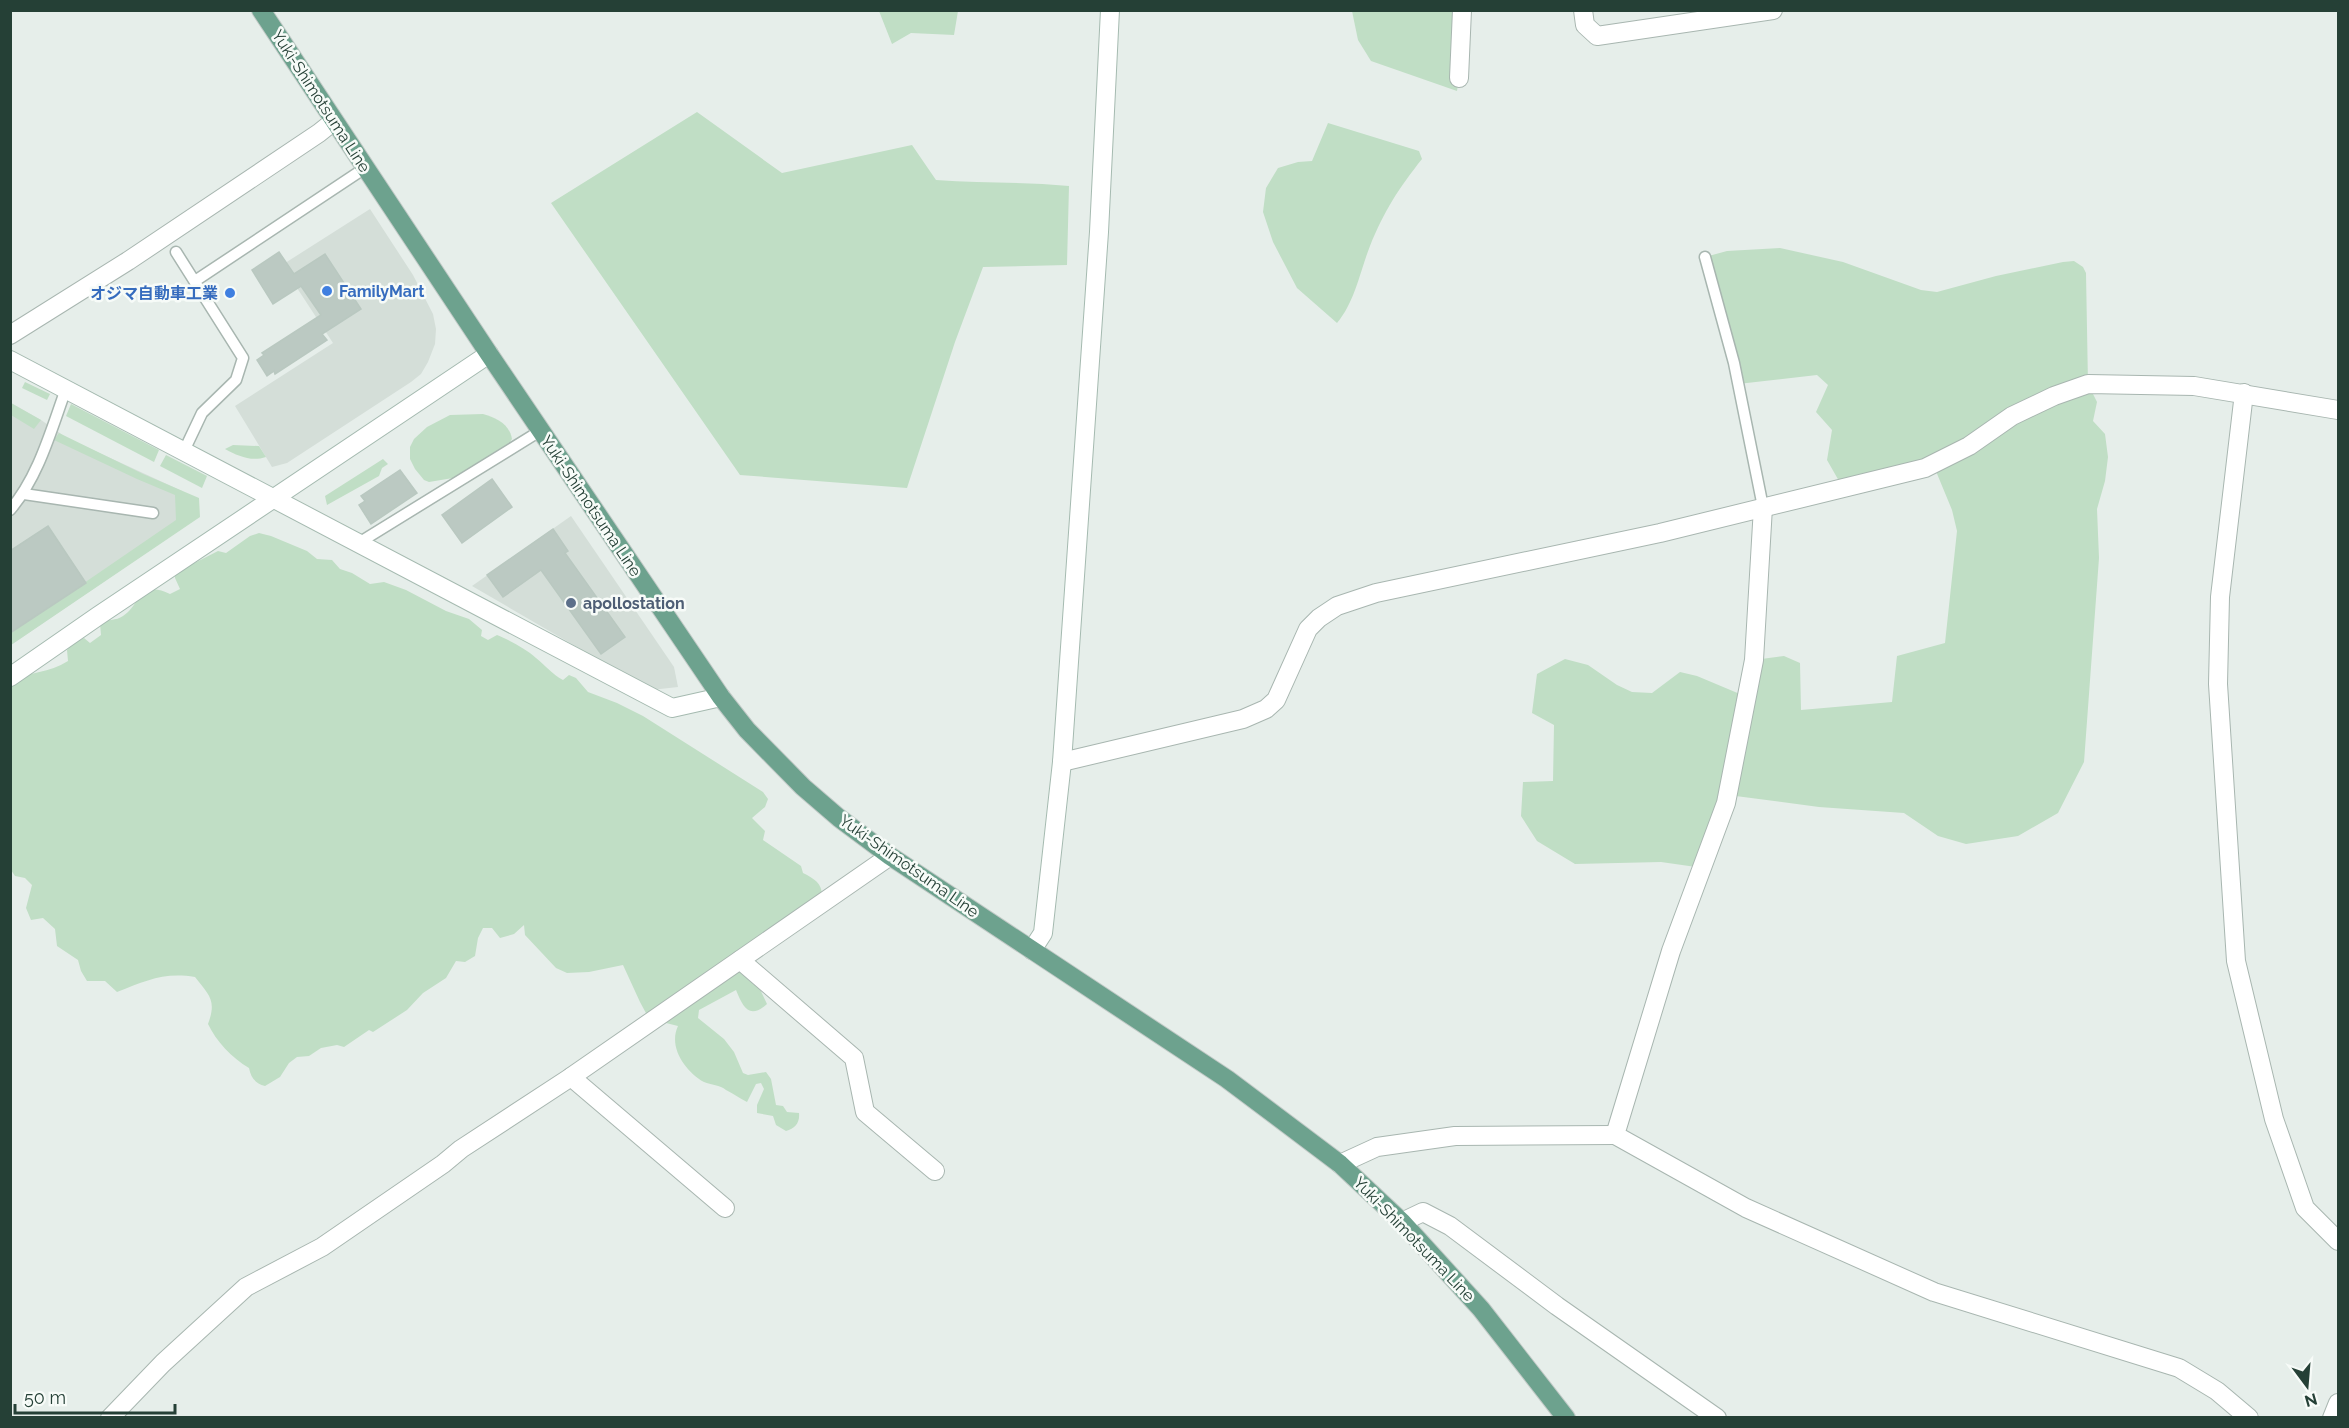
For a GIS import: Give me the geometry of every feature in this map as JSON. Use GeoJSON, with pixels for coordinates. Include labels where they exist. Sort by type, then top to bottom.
{"type":"FeatureCollection","features":[{"type":"Feature","properties":{"kind":"main road","name":"Yuki-Shimotsuma Line"},"geometry":{"type":"LineString","coordinates":[[261,10],[540,431],[721,697],[747,730],[803,787],[839,818],[890,856],[1227,1079],[1340,1164],[1402,1222],[1481,1309],[1566,1418]]}},
{"type":"Feature","properties":{"kind":"street"},"geometry":{"type":"LineString","coordinates":[[1032,950],[1043,933],[1062,762],[1098,244],[1110,10]]}},
{"type":"Feature","properties":{"kind":"street"},"geometry":{"type":"LineString","coordinates":[[1459,78],[1462,10]]}},
{"type":"Feature","properties":{"kind":"street"},"geometry":{"type":"LineString","coordinates":[[1583,10],[1585,25],[1597,36],[1773,10]]}},
{"type":"Feature","properties":{"kind":"street"},"geometry":{"type":"LineString","coordinates":[[10,335],[128,261],[334,121]]}},
{"type":"Feature","properties":{"kind":"street"},"geometry":{"type":"LineString","coordinates":[[10,677],[489,354]]}},
{"type":"Feature","properties":{"kind":"street"},"geometry":{"type":"LineString","coordinates":[[10,360],[672,708],[721,697]]}},
{"type":"Feature","properties":{"kind":"street"},"geometry":{"type":"LineString","coordinates":[[1062,762],[1243,719],[1266,709],[1276,700],[1308,629],[1323,614],[1337,606],[1376,593],[1660,533],[1925,468],[1969,446],[2012,416],[2054,396],[2088,384],[2194,386],[2338,410]]}},
{"type":"Feature","properties":{"kind":"street"},"geometry":{"type":"LineString","coordinates":[[2244,393],[2220,597],[2218,674],[2236,961],[2274,1119],[2305,1208],[2338,1240]]}},
{"type":"Feature","properties":{"kind":"street"},"geometry":{"type":"LineString","coordinates":[[1615,1136],[1671,951],[1726,803],[1754,660],[1763,507]]}},
{"type":"Feature","properties":{"kind":"street"},"geometry":{"type":"LineString","coordinates":[[110,1418],[163,1363],[246,1287],[322,1247],[443,1164],[461,1149],[571,1077],[890,856]]}},
{"type":"Feature","properties":{"kind":"street"},"geometry":{"type":"LineString","coordinates":[[740,960],[854,1058],[865,1112],[935,1171]]}},
{"type":"Feature","properties":{"kind":"street"},"geometry":{"type":"LineString","coordinates":[[571,1077],[725,1208]]}},
{"type":"Feature","properties":{"kind":"street"},"geometry":{"type":"LineString","coordinates":[[1340,1164],[1377,1147],[1455,1136],[1615,1136],[1746,1208],[1934,1292],[2180,1368],[2217,1391],[2249,1418]]}},
{"type":"Feature","properties":{"kind":"street"},"geometry":{"type":"LineString","coordinates":[[1402,1222],[1423,1212],[1450,1226],[1557,1306],[1717,1418]]}},
{"type":"Feature","properties":{"kind":"street"},"geometry":{"type":"LineString","coordinates":[[2332,1418],[2338,1403]]}},
{"type":"Feature","properties":{"kind":"lane"},"geometry":{"type":"LineString","coordinates":[[195,281],[365,168]]}},
{"type":"Feature","properties":{"kind":"lane"},"geometry":{"type":"LineString","coordinates":[[176,252],[243,358],[236,380],[202,413],[184,451]]}},
{"type":"Feature","properties":{"kind":"lane"},"geometry":{"type":"LineString","coordinates":[[1705,256],[1734,363],[1763,507]]}},
{"type":"Feature","properties":{"kind":"lane"},"geometry":{"type":"LineString","coordinates":[[10,510],[24,494],[38,464],[66,389]]}},
{"type":"Feature","properties":{"kind":"lane"},"geometry":{"type":"LineString","coordinates":[[357,544],[540,431]]}},
{"type":"Feature","properties":{"kind":"lane"},"geometry":{"type":"LineString","coordinates":[[24,494],[153,513]]}},
{"type":"Feature","properties":{"kind":"shaded area"},"geometry":{"type":"Polygon","coordinates":[[[370,209],[413,275],[433,314],[436,329],[435,344],[421,374],[411,382],[287,463],[272,467],[235,406],[333,343],[282,265],[370,209]]]}},
{"type":"Feature","properties":{"kind":"shaded area"},"geometry":{"type":"Polygon","coordinates":[[[11,403],[67,438],[182,491],[184,527],[11,645],[11,403]]]}},
{"type":"Feature","properties":{"kind":"shaded area"},"geometry":{"type":"Polygon","coordinates":[[[571,516],[674,667],[678,687],[651,690],[472,586],[571,516]]]}},
{"type":"Feature","properties":{"kind":"green space"},"geometry":{"type":"Polygon","coordinates":[[[879,11],[958,11],[954,35],[911,33],[892,44],[879,11]]]}},
{"type":"Feature","properties":{"kind":"green space"},"geometry":{"type":"Polygon","coordinates":[[[1352,11],[1462,11],[1457,91],[1371,61],[1358,40],[1352,11]]]}},
{"type":"Feature","properties":{"kind":"green space"},"geometry":{"type":"Polygon","coordinates":[[[697,112],[782,173],[912,145],[936,180],[1069,186],[1067,265],[983,267],[955,342],[907,488],[740,475],[551,203],[697,112]]]}},
{"type":"Feature","properties":{"kind":"green space"},"geometry":{"type":"Polygon","coordinates":[[[1328,123],[1419,151],[1422,159],[1399,190],[1381,222],[1353,296],[1337,323],[1297,288],[1273,242],[1263,212],[1266,188],[1278,168],[1298,162],[1312,161],[1328,123]]]}},
{"type":"Feature","properties":{"kind":"green space"},"geometry":{"type":"Polygon","coordinates":[[[1780,248],[1843,262],[1921,290],[1937,292],[1996,276],[2063,262],[2074,261],[2083,267],[2086,273],[2088,384],[2097,402],[2093,421],[2105,434],[2108,457],[2105,481],[2097,509],[2099,558],[2084,762],[2058,813],[2018,836],[1966,844],[1938,836],[1904,813],[1819,807],[1728,795],[1703,868],[1661,862],[1575,864],[1537,841],[1521,816],[1523,782],[1553,781],[1554,725],[1532,713],[1537,674],[1565,659],[1588,665],[1617,685],[1632,692],[1652,693],[1680,672],[1697,676],[1747,697],[1754,660],[1784,656],[1800,663],[1801,710],[1892,702],[1897,656],[1945,643],[1957,531],[1952,510],[1933,464],[1843,488],[1827,460],[1832,430],[1816,412],[1828,385],[1817,375],[1738,384],[1705,257],[1727,251],[1780,248]]]}},
{"type":"Feature","properties":{"kind":"green space"},"geometry":{"type":"Polygon","coordinates":[[[25,382],[50,394],[47,400],[22,388],[25,382]]]}},
{"type":"Feature","properties":{"kind":"green space"},"geometry":{"type":"Polygon","coordinates":[[[11,403],[41,420],[34,429],[11,415],[11,403]]]}},
{"type":"Feature","properties":{"kind":"green space"},"geometry":{"type":"Polygon","coordinates":[[[71,404],[159,450],[154,462],[66,416],[71,404]]]}},
{"type":"Feature","properties":{"kind":"green space"},"geometry":{"type":"Polygon","coordinates":[[[483,414],[505,425],[512,439],[508,445],[453,478],[429,482],[424,480],[410,459],[410,447],[414,439],[427,427],[450,415],[483,414]]]}},
{"type":"Feature","properties":{"kind":"green space"},"geometry":{"type":"Polygon","coordinates":[[[59,433],[143,474],[199,498],[200,517],[11,645],[11,633],[176,520],[175,495],[54,440],[59,433]]]}},
{"type":"Feature","properties":{"kind":"green space"},"geometry":{"type":"Polygon","coordinates":[[[233,445],[259,446],[266,457],[250,459],[225,449],[233,445]]]}},
{"type":"Feature","properties":{"kind":"green space"},"geometry":{"type":"Polygon","coordinates":[[[166,455],[207,476],[202,488],[160,466],[166,455]]]}},
{"type":"Feature","properties":{"kind":"green space"},"geometry":{"type":"Polygon","coordinates":[[[383,459],[388,464],[382,468],[379,476],[327,505],[325,496],[383,459]]]}},
{"type":"Feature","properties":{"kind":"green space"},"geometry":{"type":"Polygon","coordinates":[[[259,533],[307,551],[317,559],[332,560],[340,569],[370,584],[384,582],[406,590],[446,611],[469,619],[482,630],[481,636],[488,640],[497,635],[517,645],[563,680],[569,675],[576,678],[588,692],[643,716],[763,792],[768,799],[765,807],[752,818],[765,831],[763,840],[801,866],[803,873],[820,886],[822,898],[756,956],[748,977],[753,984],[759,987],[767,1004],[761,1009],[751,1011],[741,1002],[736,990],[699,1010],[698,1018],[724,1039],[734,1052],[743,1073],[748,1075],[766,1072],[771,1079],[776,1105],[783,1106],[787,1112],[799,1113],[799,1120],[794,1127],[786,1131],[776,1125],[773,1116],[757,1113],[757,1105],[764,1089],[761,1083],[756,1084],[747,1102],[721,1087],[704,1082],[691,1072],[677,1050],[675,1034],[678,1026],[666,1023],[656,1025],[647,1015],[623,965],[589,972],[567,973],[556,968],[525,935],[524,925],[514,934],[500,938],[492,928],[483,928],[478,938],[475,956],[465,962],[456,961],[446,978],[423,993],[407,1010],[373,1032],[369,1030],[344,1047],[337,1045],[321,1048],[309,1056],[297,1057],[289,1063],[280,1077],[265,1086],[254,1080],[249,1068],[215,1037],[208,1024],[212,1003],[195,977],[164,977],[117,992],[105,981],[87,981],[78,960],[57,946],[55,929],[43,918],[31,920],[26,908],[32,885],[25,878],[15,876],[11,870],[10,680],[54,668],[68,661],[67,650],[73,643],[84,638],[90,643],[101,635],[100,623],[123,616],[146,591],[160,590],[170,594],[180,589],[175,573],[218,551],[226,553],[250,536],[259,533]]]}},
{"type":"Feature","properties":{"kind":"building"},"geometry":{"type":"Polygon","coordinates":[[[279,252],[294,274],[325,254],[361,309],[322,334],[327,340],[275,374],[274,371],[267,376],[257,360],[264,355],[262,353],[321,315],[301,286],[273,304],[252,270],[279,252]]]}},
{"type":"Feature","properties":{"kind":"building"},"geometry":{"type":"Polygon","coordinates":[[[400,470],[417,493],[371,524],[359,505],[365,501],[361,496],[400,470]]]}},
{"type":"Feature","properties":{"kind":"building"},"geometry":{"type":"Polygon","coordinates":[[[492,479],[512,507],[462,543],[442,515],[492,479]]]}},
{"type":"Feature","properties":{"kind":"building"},"geometry":{"type":"Polygon","coordinates":[[[48,526],[86,583],[10,633],[10,551],[48,526]]]}},
{"type":"Feature","properties":{"kind":"building"},"geometry":{"type":"Polygon","coordinates":[[[553,529],[568,551],[565,553],[625,637],[601,654],[541,570],[503,597],[487,575],[553,529]]]}},
{"type":"Feature","properties":{"kind":"place","name":"FamilyMart"},"geometry":{"type":"Point","coordinates":[327,291]}},
{"type":"Feature","properties":{"kind":"place","name":"オジマ自動車工業"},"geometry":{"type":"Point","coordinates":[230,293]}},
{"type":"Feature","properties":{"kind":"place","name":"apollostation"},"geometry":{"type":"Point","coordinates":[571,603]}}]}
